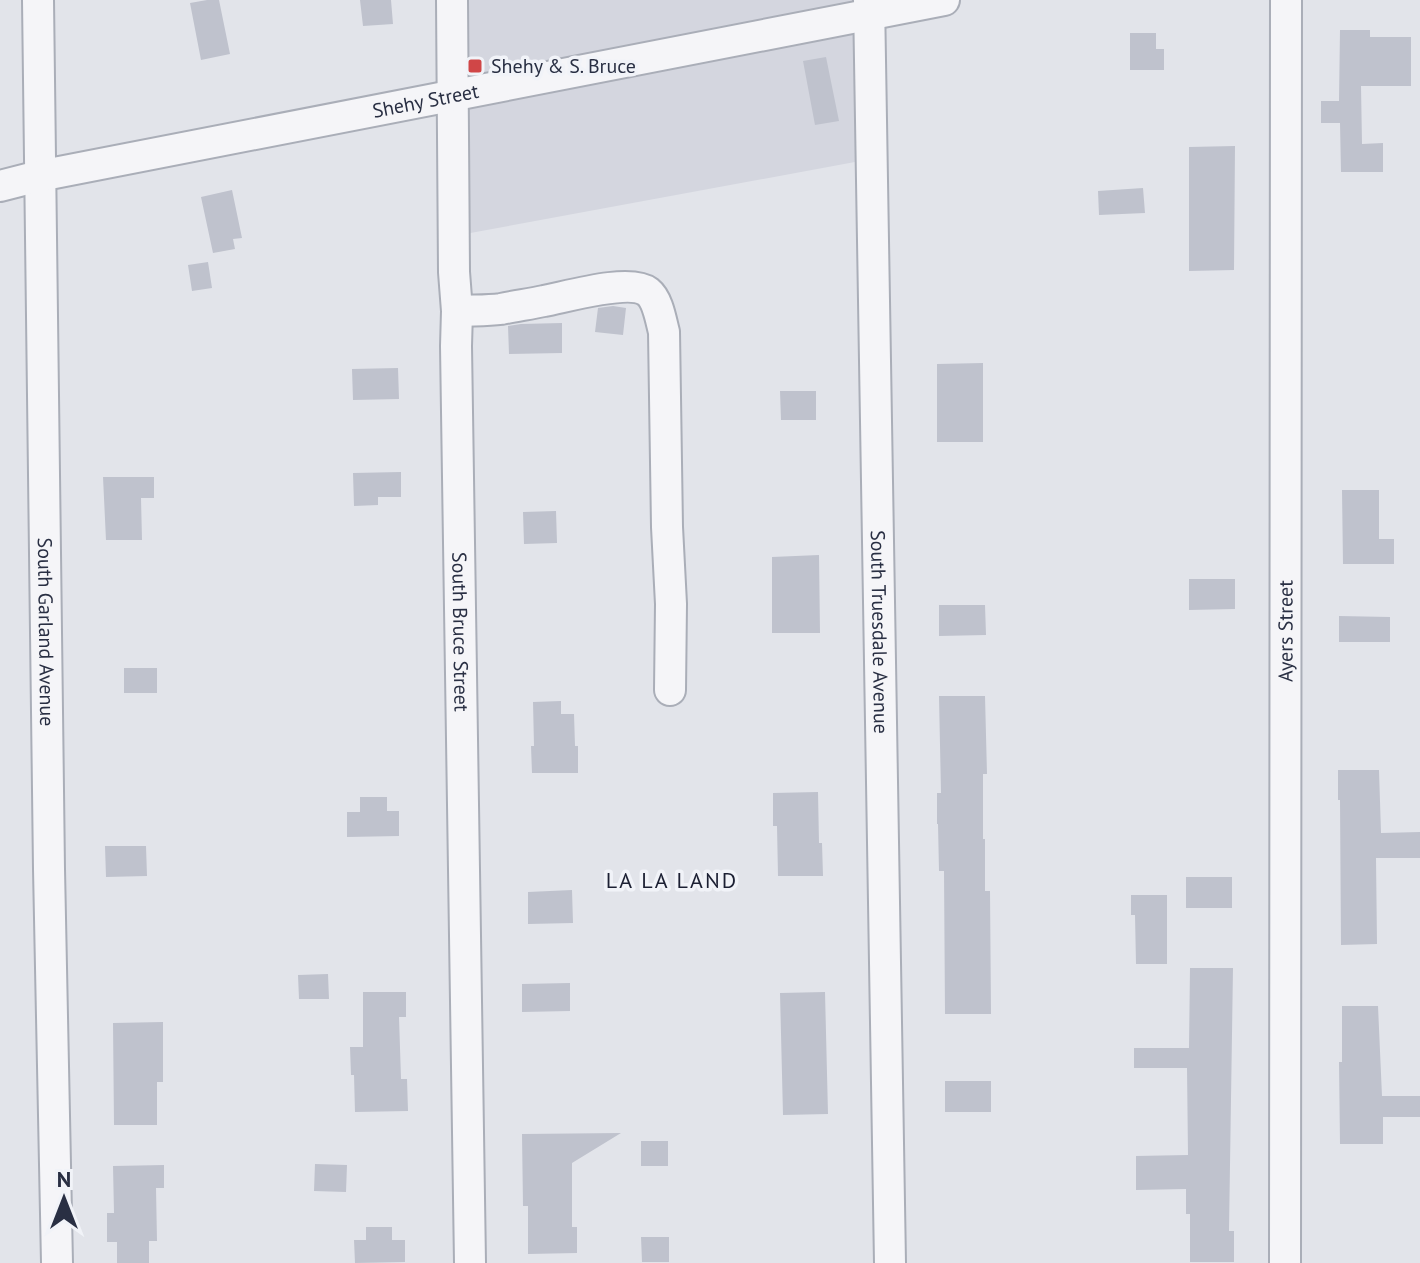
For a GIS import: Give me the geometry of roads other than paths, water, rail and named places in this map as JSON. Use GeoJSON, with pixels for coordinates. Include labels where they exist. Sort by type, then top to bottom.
{"type":"FeatureCollection","features":[{"type":"Feature","properties":{"kind":"street","name":"South Garland Avenue"},"geometry":{"type":"LineString","coordinates":[[38,0],[57,1263]]}},
{"type":"Feature","properties":{"kind":"street","name":"South Bruce Street"},"geometry":{"type":"LineString","coordinates":[[452,0],[470,1263]]}},
{"type":"Feature","properties":{"kind":"street","name":"Shehy Street"},"geometry":{"type":"LineString","coordinates":[[0,186],[452,96],[869,7],[944,0]]}},
{"type":"Feature","properties":{"kind":"street","name":"Ayers Street"},"geometry":{"type":"LineString","coordinates":[[1285,1263],[1286,0]]}},
{"type":"Feature","properties":{"kind":"street","name":"South Truesdale Avenue"},"geometry":{"type":"LineString","coordinates":[[869,7],[890,1263]]}},
{"type":"Feature","properties":{"kind":"street"},"geometry":{"type":"LineString","coordinates":[[457,311],[496,309],[614,288],[637,288],[649,292],[657,306],[664,332],[671,604],[670,690]]}},
{"type":"Feature","properties":{"kind":"place","name":"Shehy & S. Bruce"},"geometry":{"type":"Point","coordinates":[475,66]}},
{"type":"Feature","properties":{"kind":"district","name":"LA LA LAND"},"geometry":{"type":"Point","coordinates":[672,880]}}]}
